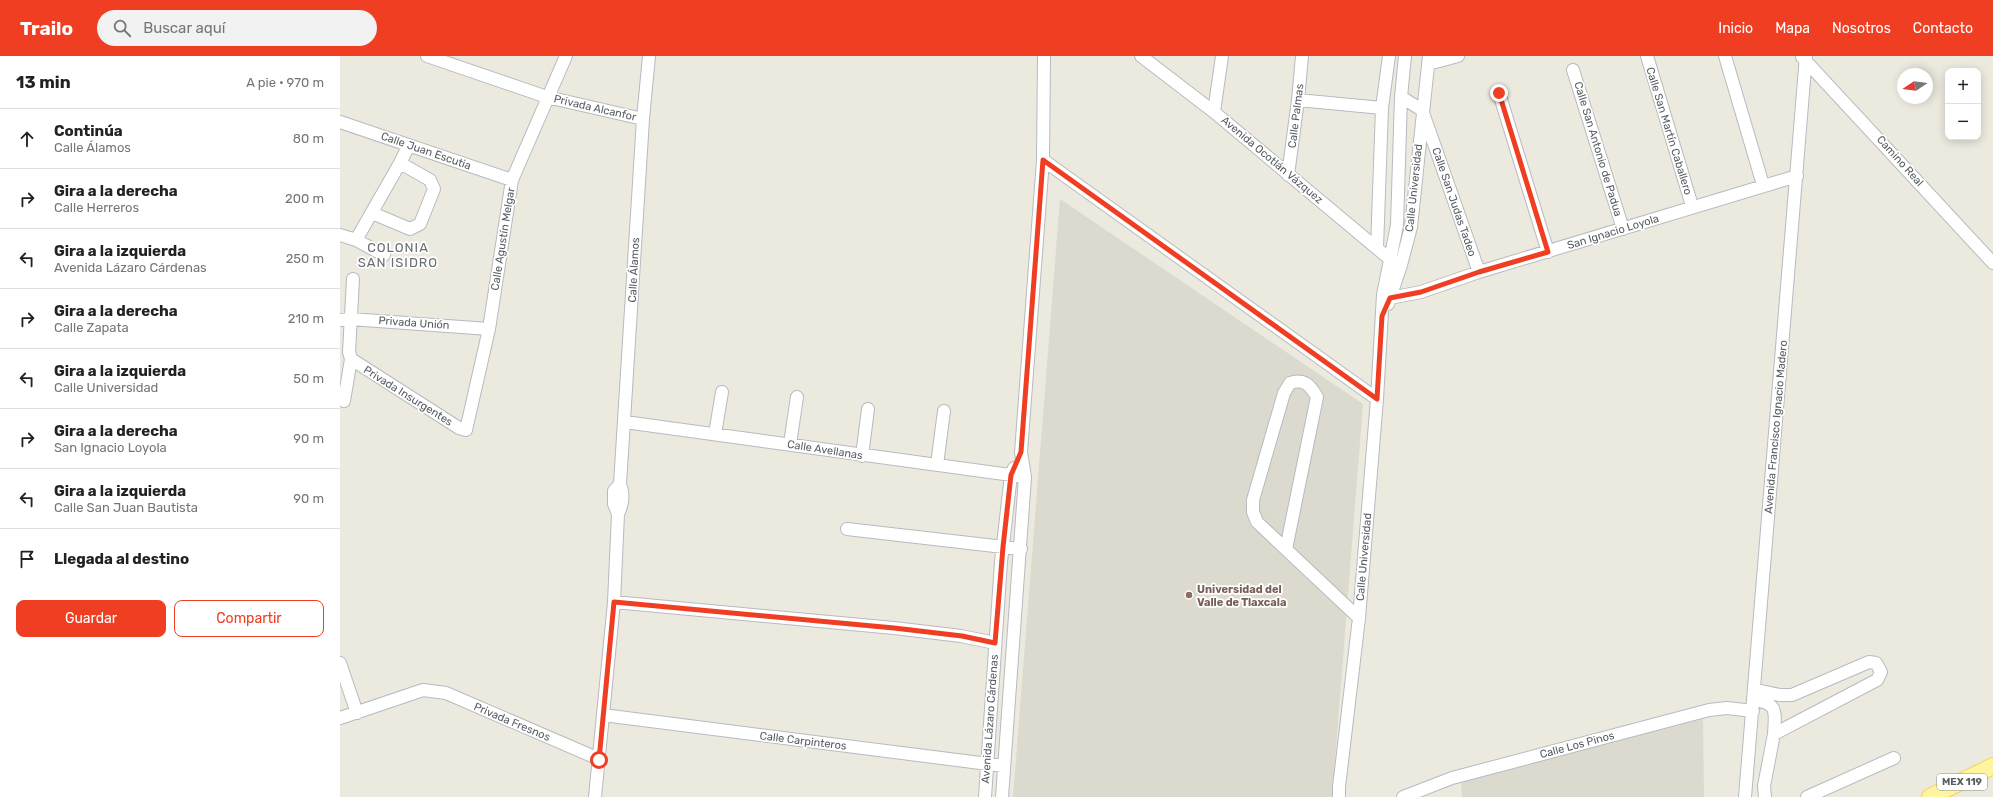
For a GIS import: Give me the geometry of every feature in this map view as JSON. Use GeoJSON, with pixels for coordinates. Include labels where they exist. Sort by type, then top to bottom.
{"type":"FeatureCollection","features":[{"type":"Feature","properties":{"kind":"main road","name":"MEX 119"},"geometry":{"type":"LineString","coordinates":[[1930,797],[1993,766]]}},
{"type":"Feature","properties":{"kind":"street","name":"Privada Alcanfor"},"geometry":{"type":"LineString","coordinates":[[427,56],[547,97],[643,119]]}},
{"type":"Feature","properties":{"kind":"street","name":"Calle Agustín Melgar"},"geometry":{"type":"LineString","coordinates":[[466,430],[489,329],[512,180],[566,56]]}},
{"type":"Feature","properties":{"kind":"street","name":"Calle Álamos"},"geometry":{"type":"LineString","coordinates":[[595,797],[614,602],[618,514],[622,506],[623,491],[620,484],[643,119],[649,56]]}},
{"type":"Feature","properties":{"kind":"street","name":"Avenida Lázaro Cárdenas"},"geometry":{"type":"LineString","coordinates":[[1002,797],[1021,549],[1025,476],[1021,452],[1043,160],[1044,56]]}},
{"type":"Feature","properties":{"kind":"street"},"geometry":{"type":"LineString","coordinates":[[1214,112],[1222,56]]}},
{"type":"Feature","properties":{"kind":"street","name":"Calle Palmas"},"geometry":{"type":"LineString","coordinates":[[1288,175],[1302,56]]}},
{"type":"Feature","properties":{"kind":"street"},"geometry":{"type":"LineString","coordinates":[[1377,248],[1382,108],[1389,56]]}},
{"type":"Feature","properties":{"kind":"street","name":"Calle Universidad"},"geometry":{"type":"LineString","coordinates":[[1396,263],[1400,97],[1405,56]]}},
{"type":"Feature","properties":{"kind":"street"},"geometry":{"type":"LineString","coordinates":[[1429,60],[1458,56]]}},
{"type":"Feature","properties":{"kind":"street","name":"Calle San Martín Caballero"},"geometry":{"type":"LineString","coordinates":[[1647,56],[1692,206]]}},
{"type":"Feature","properties":{"kind":"street"},"geometry":{"type":"LineString","coordinates":[[1725,56],[1763,185]]}},
{"type":"Feature","properties":{"kind":"street","name":"Avenida Ocotlán Vázquez"},"geometry":{"type":"LineString","coordinates":[[1144,57],[1214,112],[1288,175],[1396,263]]}},
{"type":"Feature","properties":{"kind":"street","name":"Avenida Francisco Ignacio Madero"},"geometry":{"type":"LineString","coordinates":[[1745,797],[1797,176],[1804,57]]}},
{"type":"Feature","properties":{"kind":"street","name":"Camino Real"},"geometry":{"type":"LineString","coordinates":[[1804,57],[1993,263]]}},
{"type":"Feature","properties":{"kind":"street","name":"Calle Universidad"},"geometry":{"type":"LineString","coordinates":[[1340,797],[1339,787],[1359,618],[1377,399],[1382,316],[1396,263],[1411,226],[1422,110],[1429,60]]}},
{"type":"Feature","properties":{"kind":"street","name":"Calle San Antonio de Padua"},"geometry":{"type":"LineString","coordinates":[[1573,70],[1623,229]]}},
{"type":"Feature","properties":{"kind":"street"},"geometry":{"type":"LineString","coordinates":[[1499,93],[1548,252]]}},
{"type":"Feature","properties":{"kind":"street"},"geometry":{"type":"LineString","coordinates":[[1400,97],[1422,110]]}},
{"type":"Feature","properties":{"kind":"street"},"geometry":{"type":"LineString","coordinates":[[1298,100],[1382,108]]}},
{"type":"Feature","properties":{"kind":"street","name":"Calle San Judas Tadeo"},"geometry":{"type":"LineString","coordinates":[[1422,110],[1479,272]]}},
{"type":"Feature","properties":{"kind":"street","name":"Calle Juan Escutia"},"geometry":{"type":"LineString","coordinates":[[340,122],[512,180]]}},
{"type":"Feature","properties":{"kind":"street"},"geometry":{"type":"LineString","coordinates":[[356,240],[409,145]]}},
{"type":"Feature","properties":{"kind":"street"},"geometry":{"type":"LineString","coordinates":[[1043,160],[1377,399]]}},
{"type":"Feature","properties":{"kind":"street"},"geometry":{"type":"LineString","coordinates":[[372,213],[410,229],[420,224],[434,189],[433,185],[430,180],[400,163]]}},
{"type":"Feature","properties":{"kind":"street","name":"San Ignacio Loyola"},"geometry":{"type":"LineString","coordinates":[[1387,296],[1421,292],[1479,272],[1623,229],[1692,206],[1797,176]]}},
{"type":"Feature","properties":{"kind":"street"},"geometry":{"type":"LineString","coordinates":[[340,235],[356,240],[384,255]]}},
{"type":"Feature","properties":{"kind":"street"},"geometry":{"type":"LineString","coordinates":[[344,401],[351,359],[345,319],[354,278]]}},
{"type":"Feature","properties":{"kind":"street","name":"Privada Unión"},"geometry":{"type":"LineString","coordinates":[[345,319],[489,329]]}},
{"type":"Feature","properties":{"kind":"street","name":"Privada Insurgentes"},"geometry":{"type":"LineString","coordinates":[[351,359],[459,428],[466,430]]}},
{"type":"Feature","properties":{"kind":"street"},"geometry":{"type":"LineString","coordinates":[[1286,549],[1317,397],[1311,386],[1303,381],[1290,383],[1284,393],[1253,500],[1253,512],[1257,522],[1359,618]]}},
{"type":"Feature","properties":{"kind":"street"},"geometry":{"type":"LineString","coordinates":[[715,434],[722,392]]}},
{"type":"Feature","properties":{"kind":"street"},"geometry":{"type":"LineString","coordinates":[[790,444],[797,398]]}},
{"type":"Feature","properties":{"kind":"street"},"geometry":{"type":"LineString","coordinates":[[862,456],[868,409]]}},
{"type":"Feature","properties":{"kind":"street"},"geometry":{"type":"LineString","coordinates":[[937,465],[944,411]]}},
{"type":"Feature","properties":{"kind":"street","name":"Calle Avellanas"},"geometry":{"type":"LineString","coordinates":[[625,422],[790,444],[862,456],[1025,476]]}},
{"type":"Feature","properties":{"kind":"street","name":"Avenida Lázaro Cárdenas"},"geometry":{"type":"LineString","coordinates":[[985,797],[1003,547],[1011,475],[1021,452]]}},
{"type":"Feature","properties":{"kind":"street"},"geometry":{"type":"LineString","coordinates":[[847,530],[1021,549]]}},
{"type":"Feature","properties":{"kind":"street"},"geometry":{"type":"LineString","coordinates":[[614,602],[894,628],[962,636],[995,643]]}},
{"type":"Feature","properties":{"kind":"street"},"geometry":{"type":"LineString","coordinates":[[1754,700],[1780,695],[1792,695],[1869,662],[1876,663],[1881,672],[1877,680],[1774,734]]}},
{"type":"Feature","properties":{"kind":"street"},"geometry":{"type":"LineString","coordinates":[[340,663],[357,713],[340,718]]}},
{"type":"Feature","properties":{"kind":"street","name":"Privada Fresnos"},"geometry":{"type":"LineString","coordinates":[[357,713],[423,690],[446,693],[599,760]]}},
{"type":"Feature","properties":{"kind":"street"},"geometry":{"type":"LineString","coordinates":[[1754,700],[1769,703],[1773,706],[1775,711],[1774,734],[1764,786],[1765,797]]}},
{"type":"Feature","properties":{"kind":"street","name":"Calle Los Pinos"},"geometry":{"type":"LineString","coordinates":[[1404,797],[1452,778],[1709,710],[1727,708],[1754,700]]}},
{"type":"Feature","properties":{"kind":"street","name":"Calle Carpinteros"},"geometry":{"type":"LineString","coordinates":[[603,715],[1004,766]]}},
{"type":"Feature","properties":{"kind":"street"},"geometry":{"type":"LineString","coordinates":[[1807,797],[1894,758]]}},
{"type":"Feature","properties":{"kind":"shaded area","name":"Universidad del Valle de Tlaxcala"},"geometry":{"type":"Polygon","coordinates":[[[1060,199],[1363,404],[1333,797],[1013,797],[1060,199]]]}},
{"type":"Feature","properties":{"kind":"shaded area"},"geometry":{"type":"Polygon","coordinates":[[[1703,719],[1704,797],[1462,797],[1461,781],[1703,719]]]}},
{"type":"Feature","properties":{"kind":"place","name":"Universidad del Valle de Tlaxcala"},"geometry":{"type":"Point","coordinates":[1189,595]}},
{"type":"Feature","properties":{"kind":"district","name":"COLONIA SAN ISIDRO"},"geometry":{"type":"Point","coordinates":[398,254]}},
{"type":"Feature","properties":{"kind":"route"},"geometry":{"type":"LineString","coordinates":[[599,760],[614,602],[894,628],[962,636],[995,643],[1011,475],[1021,452],[1043,160],[1377,399],[1382,316],[1390,298],[1421,292],[1479,272],[1548,252],[1499,93]]}}]}
